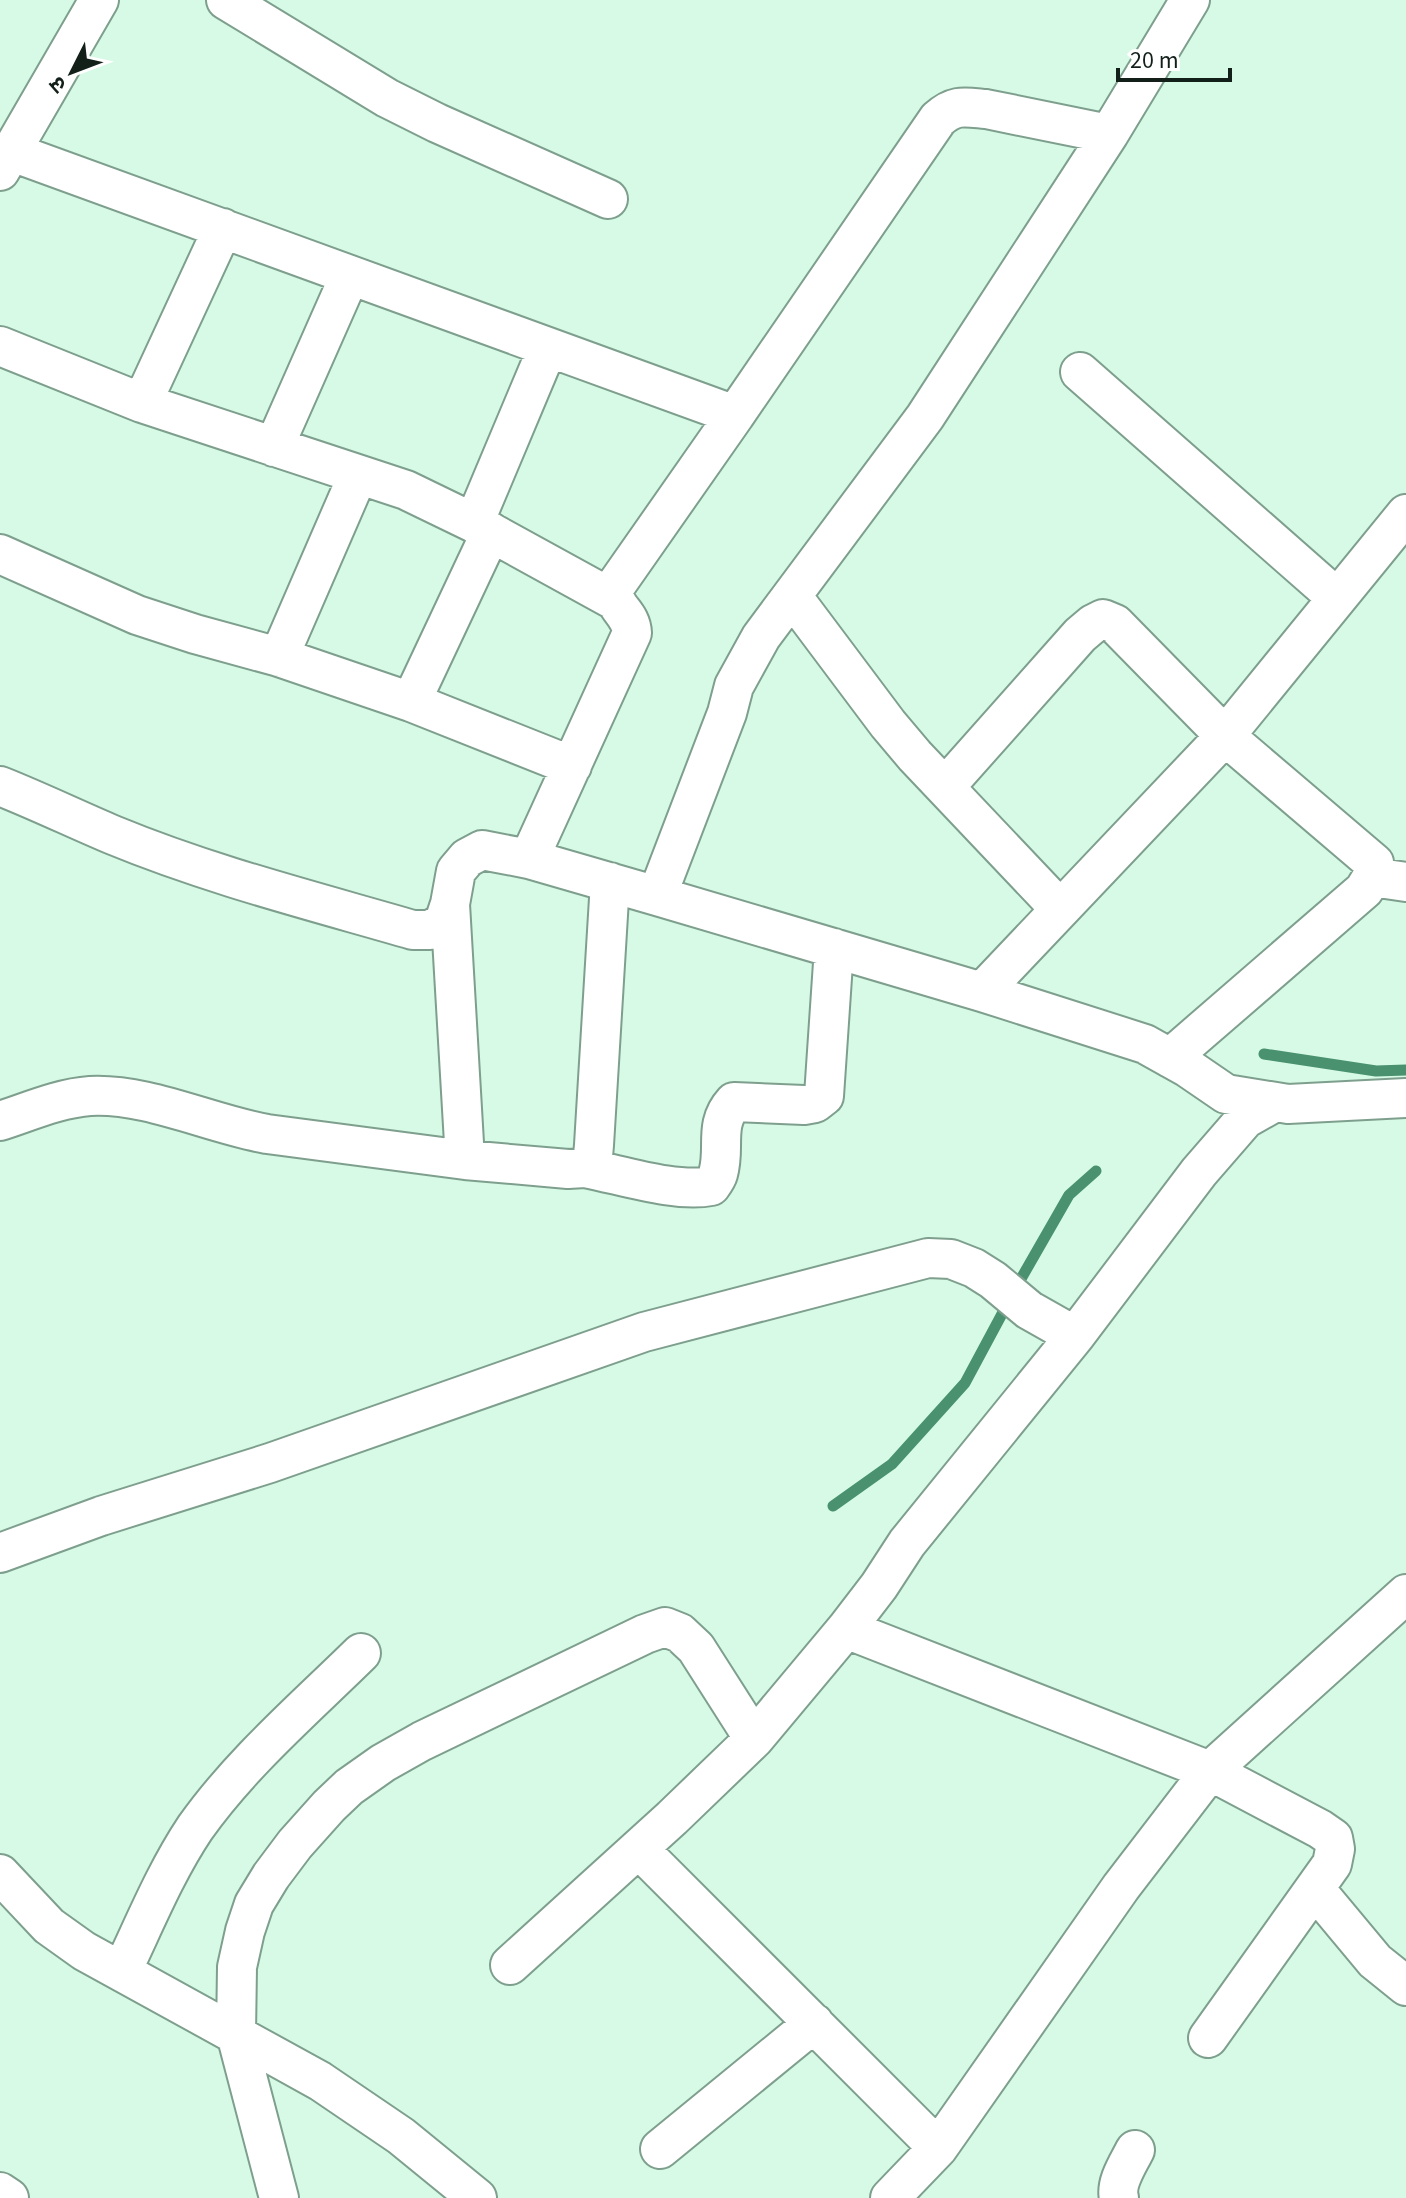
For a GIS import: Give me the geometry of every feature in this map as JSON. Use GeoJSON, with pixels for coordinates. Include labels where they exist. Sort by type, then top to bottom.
{"type":"FeatureCollection","features":[{"type":"Feature","properties":{"kind":"street"},"geometry":{"type":"LineString","coordinates":[[99,0],[6,161],[223,228],[735,415]]}},
{"type":"Feature","properties":{"kind":"street"},"geometry":{"type":"LineString","coordinates":[[226,0],[387,98],[608,199]]}},
{"type":"Feature","properties":{"kind":"street"},"geometry":{"type":"LineString","coordinates":[[657,896],[727,713],[734,686],[761,637],[925,417],[1109,134],[1190,0]]}},
{"type":"Feature","properties":{"kind":"street"},"geometry":{"type":"LineString","coordinates":[[614,600],[614,588],[620,578],[938,119],[949,110],[966,107],[1109,134]]}},
{"type":"Feature","properties":{"kind":"street"},"geometry":{"type":"LineString","coordinates":[[142,403],[223,228]]}},
{"type":"Feature","properties":{"kind":"street"},"geometry":{"type":"LineString","coordinates":[[274,447],[350,275]]}},
{"type":"Feature","properties":{"kind":"street"},"geometry":{"type":"LineString","coordinates":[[0,346],[142,403],[406,490],[483,527],[614,600],[631,623],[632,633],[529,859]]}},
{"type":"Feature","properties":{"kind":"street"},"geometry":{"type":"LineString","coordinates":[[411,702],[483,527],[548,347]]}},
{"type":"Feature","properties":{"kind":"street"},"geometry":{"type":"LineString","coordinates":[[1080,372],[1337,598]]}},
{"type":"Feature","properties":{"kind":"street"},"geometry":{"type":"LineString","coordinates":[[279,657],[358,475]]}},
{"type":"Feature","properties":{"kind":"street"},"geometry":{"type":"LineString","coordinates":[[982,992],[1225,736],[1406,514]]}},
{"type":"Feature","properties":{"kind":"street"},"geometry":{"type":"LineString","coordinates":[[0,554],[137,615],[279,657],[411,702],[572,766]]}},
{"type":"Feature","properties":{"kind":"street"},"geometry":{"type":"LineString","coordinates":[[792,596],[888,724],[1060,909]]}},
{"type":"Feature","properties":{"kind":"street"},"geometry":{"type":"LineString","coordinates":[[945,787],[1080,635],[1103,619],[1115,624],[1225,736],[1374,863],[1389,880],[1364,890],[1179,1063]]}},
{"type":"Feature","properties":{"kind":"street"},"geometry":{"type":"LineString","coordinates":[[0,786],[113,835],[178,859],[413,930],[430,930],[444,922],[456,871],[467,858],[482,850],[529,859],[610,882],[982,992],[1145,1044],[1226,1094],[1288,1104],[1406,1098]]}},
{"type":"Feature","properties":{"kind":"street"},"geometry":{"type":"LineString","coordinates":[[585,1168],[593,1156],[594,1145],[610,882]]}},
{"type":"Feature","properties":{"kind":"street"},"geometry":{"type":"LineString","coordinates":[[450,904],[465,1160]]}},
{"type":"Feature","properties":{"kind":"street"},"geometry":{"type":"LineString","coordinates":[[0,1121],[63,1101],[88,1096],[112,1097],[267,1134],[465,1160],[585,1168],[697,1189],[711,1186],[718,1174],[722,1122],[734,1102],[804,1105],[815,1103],[824,1096],[834,948]]}},
{"type":"Feature","properties":{"kind":"street"},"geometry":{"type":"LineString","coordinates":[[510,1965],[639,1849],[754,1739],[846,1629],[907,1543],[1075,1336],[1199,1172],[1245,1119],[1275,1102]]}},
{"type":"Feature","properties":{"kind":"street"},"geometry":{"type":"LineString","coordinates":[[0,1553],[101,1516],[270,1463],[644,1332],[928,1258],[951,1259],[974,1268],[1029,1310],[1075,1336]]}},
{"type":"Feature","properties":{"kind":"street"},"geometry":{"type":"LineString","coordinates":[[890,2198],[938,2148],[1121,1887],[1210,1771],[1406,1594]]}},
{"type":"Feature","properties":{"kind":"street"},"geometry":{"type":"LineString","coordinates":[[279,2198],[236,2034],[237,1967],[254,1904],[287,1855],[329,1806],[349,1787],[422,1741],[665,1627],[680,1633],[696,1648],[754,1739]]}},
{"type":"Feature","properties":{"kind":"street"},"geometry":{"type":"LineString","coordinates":[[846,1629],[1210,1771],[1333,1838],[1335,1849],[1332,1864],[1208,2038]]}},
{"type":"Feature","properties":{"kind":"street"},"geometry":{"type":"LineString","coordinates":[[122,1971],[162,1884],[197,1826],[249,1764],[361,1653]]}},
{"type":"Feature","properties":{"kind":"street"},"geometry":{"type":"LineString","coordinates":[[639,1849],[938,2148]]}},
{"type":"Feature","properties":{"kind":"street"},"geometry":{"type":"LineString","coordinates":[[0,1874],[49,1926],[84,1951],[320,2081],[401,2136],[477,2198]]}},
{"type":"Feature","properties":{"kind":"street"},"geometry":{"type":"LineString","coordinates":[[1315,1889],[1375,1961],[1406,1986]]}},
{"type":"Feature","properties":{"kind":"street"},"geometry":{"type":"LineString","coordinates":[[660,2149],[814,2023]]}},
{"type":"Feature","properties":{"kind":"street"},"geometry":{"type":"LineString","coordinates":[[1119,2198],[1116,2193],[1118,2184],[1135,2150]]}},
{"type":"Feature","properties":{"kind":"street"},"geometry":{"type":"LineString","coordinates":[[0,2192],[9,2198]]}},
{"type":"Feature","properties":{"kind":"waterway"},"geometry":{"type":"LineString","coordinates":[[1264,1054],[1376,1071],[1406,1070]]}},
{"type":"Feature","properties":{"kind":"waterway"},"geometry":{"type":"LineString","coordinates":[[833,1506],[892,1464],[965,1383],[1069,1195],[1096,1171]]}}]}
